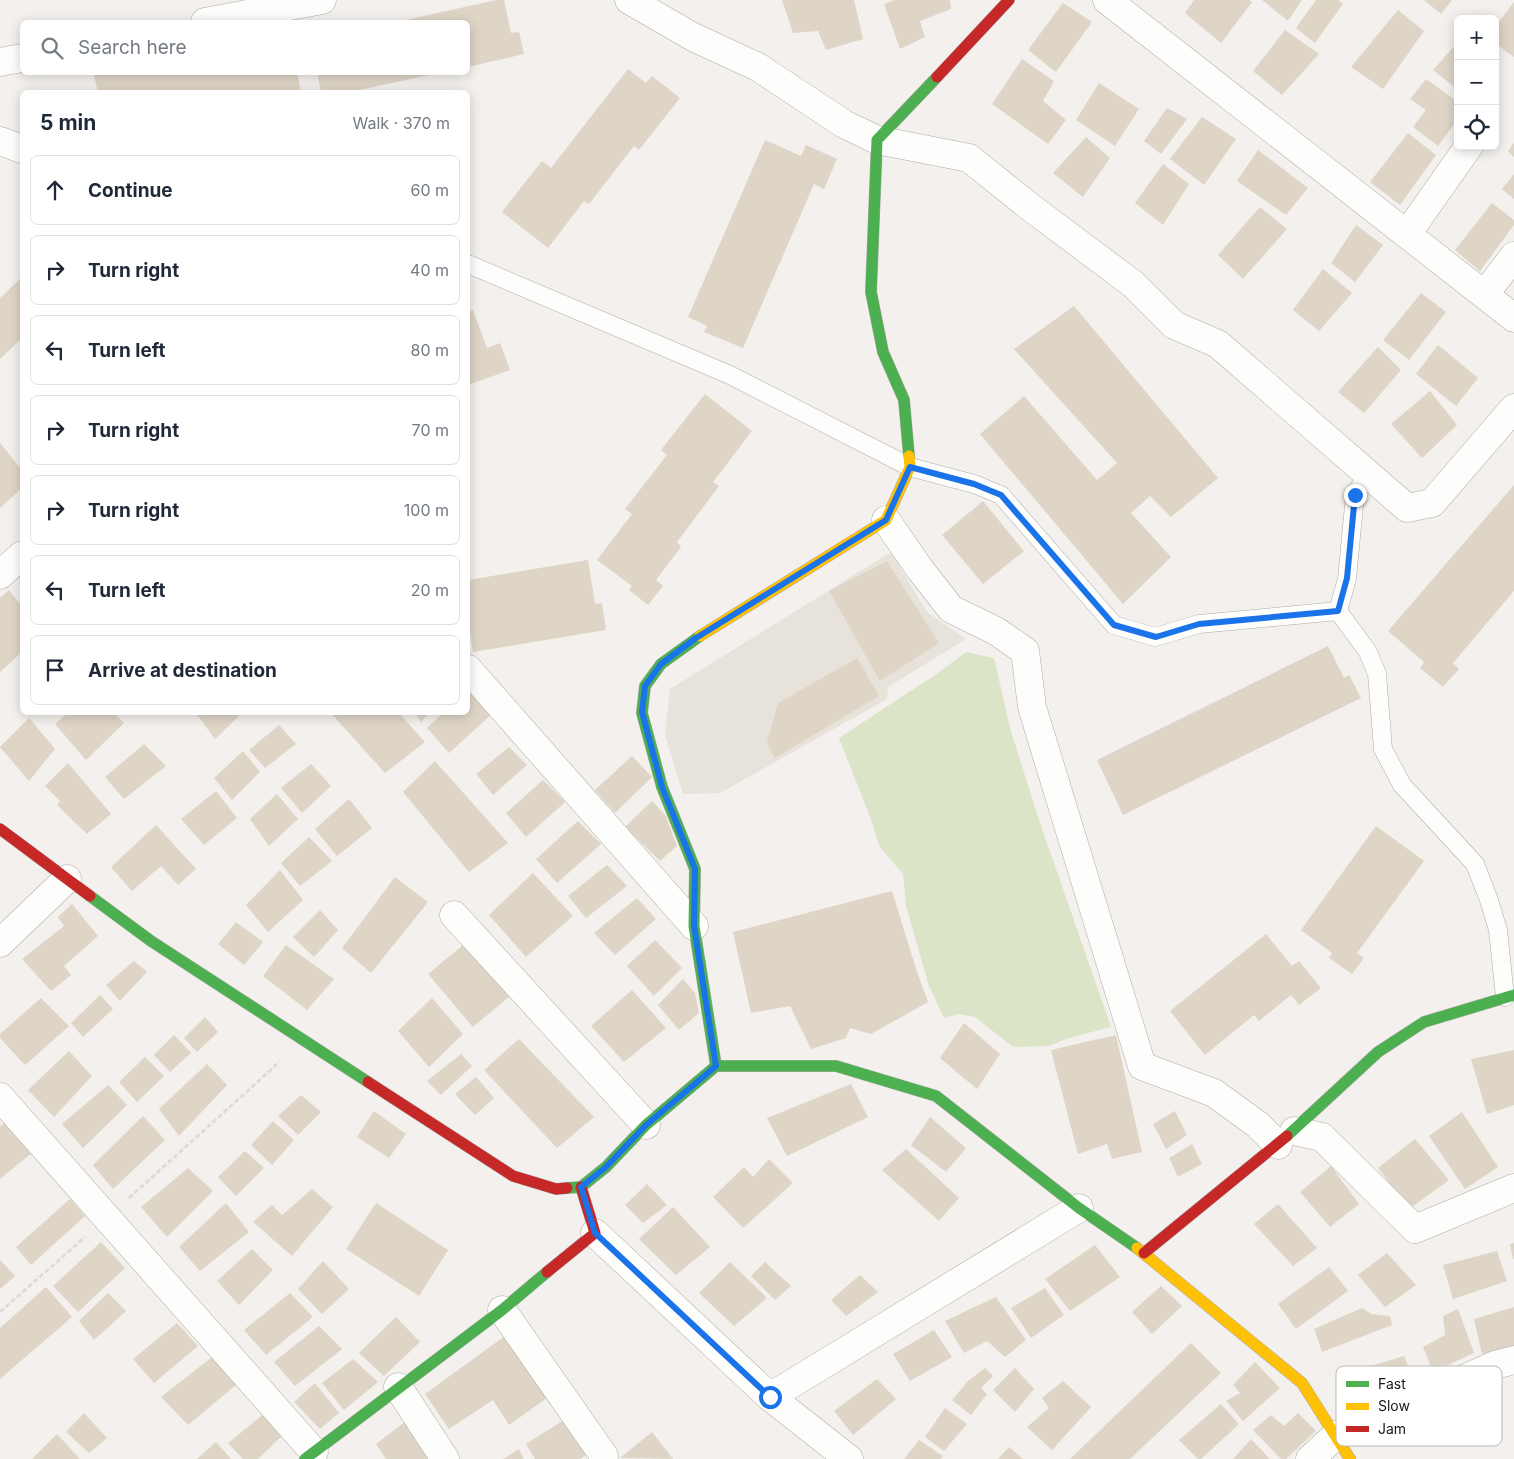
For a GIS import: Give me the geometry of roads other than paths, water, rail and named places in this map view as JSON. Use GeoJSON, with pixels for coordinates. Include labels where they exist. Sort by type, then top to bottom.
{"type":"FeatureCollection","features":[{"type":"Feature","properties":{"kind":"street"},"geometry":{"type":"LineString","coordinates":[[217,20],[322,0]]}},
{"type":"Feature","properties":{"kind":"street"},"geometry":{"type":"LineString","coordinates":[[629,0],[693,37],[758,67],[844,124],[877,140],[969,158],[1030,207],[1133,284],[1174,325],[1218,344],[1407,508],[1432,504],[1514,408]]}},
{"type":"Feature","properties":{"kind":"street"},"geometry":{"type":"LineString","coordinates":[[716,1066],[694,926],[695,869],[662,787],[642,712],[645,686],[661,664],[696,638],[886,520],[910,467],[904,400],[883,352],[871,292],[877,140],[1008,0]]}},
{"type":"Feature","properties":{"kind":"street"},"geometry":{"type":"LineString","coordinates":[[1107,0],[1514,318]]}},
{"type":"Feature","properties":{"kind":"street"},"geometry":{"type":"LineString","coordinates":[[0,62],[20,58]]}},
{"type":"Feature","properties":{"kind":"street"},"geometry":{"type":"LineString","coordinates":[[0,141],[20,148]]}},
{"type":"Feature","properties":{"kind":"street"},"geometry":{"type":"LineString","coordinates":[[1407,234],[1466,150]]}},
{"type":"Feature","properties":{"kind":"street"},"geometry":{"type":"LineString","coordinates":[[1485,294],[1514,256]]}},
{"type":"Feature","properties":{"kind":"street"},"geometry":{"type":"LineString","coordinates":[[886,520],[919,568],[951,609],[996,631],[1025,651],[1032,707],[1142,1066],[1214,1093],[1258,1125],[1286,1138],[1322,1137],[1416,1229],[1514,1188]]}},
{"type":"Feature","properties":{"kind":"street"},"geometry":{"type":"LineString","coordinates":[[0,575],[20,557]]}},
{"type":"Feature","properties":{"kind":"street"},"geometry":{"type":"LineString","coordinates":[[470,671],[694,926]]}},
{"type":"Feature","properties":{"kind":"street"},"geometry":{"type":"LineString","coordinates":[[0,829],[151,941],[513,1176],[556,1189],[581,1187],[606,1167],[646,1125],[716,1066],[836,1066],[936,1096],[1079,1208],[1144,1254],[1302,1383],[1335,1436],[1310,1459]]}},
{"type":"Feature","properties":{"kind":"street"},"geometry":{"type":"LineString","coordinates":[[0,943],[67,879]]}},
{"type":"Feature","properties":{"kind":"street"},"geometry":{"type":"LineString","coordinates":[[454,915],[646,1125]]}},
{"type":"Feature","properties":{"kind":"street"},"geometry":{"type":"LineString","coordinates":[[1144,1254],[1286,1138],[1378,1052],[1424,1022],[1510,996]]}},
{"type":"Feature","properties":{"kind":"street"},"geometry":{"type":"LineString","coordinates":[[0,1096],[107,1217],[309,1456],[502,1310],[595,1233]]}},
{"type":"Feature","properties":{"kind":"street"},"geometry":{"type":"LineString","coordinates":[[581,1187],[595,1233],[770,1397],[849,1459]]}},
{"type":"Feature","properties":{"kind":"street"},"geometry":{"type":"LineString","coordinates":[[770,1397],[1079,1208]]}},
{"type":"Feature","properties":{"kind":"street"},"geometry":{"type":"LineString","coordinates":[[502,1310],[604,1456]]}},
{"type":"Feature","properties":{"kind":"street"},"geometry":{"type":"LineString","coordinates":[[1493,1366],[1514,1360]]}},
{"type":"Feature","properties":{"kind":"street"},"geometry":{"type":"LineString","coordinates":[[398,1387],[444,1459]]}},
{"type":"Feature","properties":{"kind":"street"},"geometry":{"type":"LineString","coordinates":[[1342,1446],[1350,1459]]}},
{"type":"Feature","properties":{"kind":"lane"},"geometry":{"type":"LineString","coordinates":[[470,265],[730,374],[910,467],[974,484],[1001,495],[1114,625],[1156,637],[1199,624],[1338,611]]}},
{"type":"Feature","properties":{"kind":"lane"},"geometry":{"type":"LineString","coordinates":[[1338,611],[1347,578],[1355,495],[1367,474]]}},
{"type":"Feature","properties":{"kind":"lane"},"geometry":{"type":"LineString","coordinates":[[1338,611],[1368,652],[1377,674],[1383,749],[1402,786],[1475,864],[1498,930],[1510,996]]}}]}
